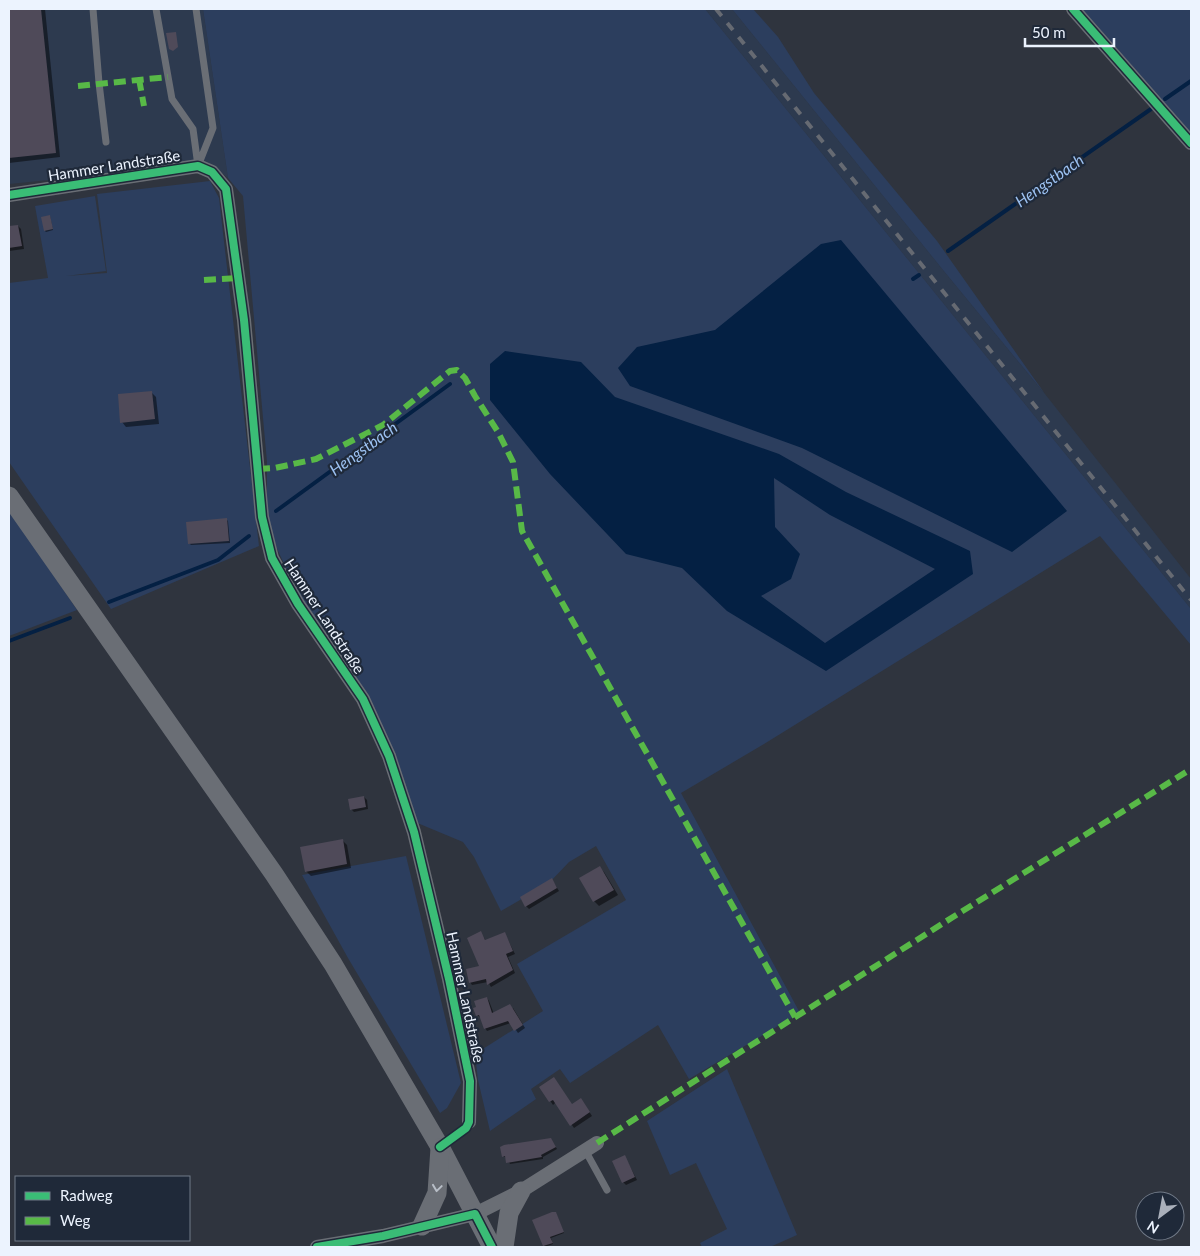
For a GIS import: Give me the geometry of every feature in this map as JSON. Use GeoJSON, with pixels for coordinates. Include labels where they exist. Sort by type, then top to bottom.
{"type":"FeatureCollection","features":[{"type":"Feature","properties":{"kind":"main road"},"geometry":{"type":"LineString","coordinates":[[9,496],[274,874],[333,964],[440,1147],[492,1247]]}},
{"type":"Feature","properties":{"kind":"main road"},"geometry":{"type":"LineString","coordinates":[[422,1226],[437,1193],[440,1147]]}},
{"type":"Feature","properties":{"kind":"main road"},"geometry":{"type":"LineString","coordinates":[[504,1247],[509,1213],[521,1191]]}},
{"type":"Feature","properties":{"kind":"street"},"geometry":{"type":"LineString","coordinates":[[1073,9],[1191,143]]}},
{"type":"Feature","properties":{"kind":"street","name":"Hammer Landstraße"},"geometry":{"type":"LineString","coordinates":[[9,195],[198,166],[212,172],[226,189],[244,320],[262,517],[272,558],[298,604],[362,699],[389,756],[414,832],[451,988],[470,1081],[469,1122]]}},
{"type":"Feature","properties":{"kind":"street"},"geometry":{"type":"LineString","coordinates":[[317,1247],[377,1242],[422,1226],[475,1214],[521,1191],[591,1147]]}},
{"type":"Feature","properties":{"kind":"lane"},"geometry":{"type":"LineString","coordinates":[[93,9],[106,142]]}},
{"type":"Feature","properties":{"kind":"lane"},"geometry":{"type":"LineString","coordinates":[[156,9],[172,99],[194,129],[198,166]]}},
{"type":"Feature","properties":{"kind":"lane"},"geometry":{"type":"LineString","coordinates":[[196,9],[213,128],[198,166]]}},
{"type":"Feature","properties":{"kind":"lane"},"geometry":{"type":"LineString","coordinates":[[591,1147],[607,1190]]}},
{"type":"Feature","properties":{"kind":"shaded area"},"geometry":{"type":"Polygon","coordinates":[[[9,9],[203,9],[228,178],[211,164],[9,184],[9,9]]]}},
{"type":"Feature","properties":{"kind":"shaded area"},"geometry":{"type":"Polygon","coordinates":[[[203,9],[705,9],[1191,609],[1191,645],[1100,536],[764,744],[681,793],[800,1013],[689,1079],[658,1025],[570,1083],[560,1069],[531,1089],[536,1099],[490,1131],[478,1080],[475,1054],[543,1011],[517,964],[626,900],[596,846],[569,862],[549,883],[501,911],[474,857],[463,842],[415,822],[405,789],[278,551],[270,528],[267,506],[267,462],[243,196],[228,178],[203,9]]]}},
{"type":"Feature","properties":{"kind":"shaded area"},"geometry":{"type":"Polygon","coordinates":[[[705,9],[732,9],[1045,394],[1191,579],[1191,609],[705,9]]]}},
{"type":"Feature","properties":{"kind":"shaded area"},"geometry":{"type":"Polygon","coordinates":[[[732,9],[753,9],[778,37],[814,93],[937,241],[1045,394],[943,270],[732,9]]]}},
{"type":"Feature","properties":{"kind":"shaded area"},"geometry":{"type":"Polygon","coordinates":[[[1076,9],[1191,9],[1191,139],[1076,9]]]}},
{"type":"Feature","properties":{"kind":"shaded area"},"geometry":{"type":"Polygon","coordinates":[[[210,181],[219,198],[259,546],[111,609],[9,462],[9,283],[48,278],[35,206],[95,196],[106,271],[66,276],[107,273],[97,194],[210,181]]]}},
{"type":"Feature","properties":{"kind":"shaded area"},"geometry":{"type":"Polygon","coordinates":[[[841,240],[1067,511],[1012,552],[802,448],[630,386],[618,368],[637,347],[715,330],[821,244],[841,240]]]}},
{"type":"Feature","properties":{"kind":"shaded area"},"geometry":{"type":"Polygon","coordinates":[[[505,351],[581,362],[615,397],[779,454],[846,492],[970,551],[973,574],[826,671],[727,611],[682,568],[626,554],[550,474],[490,400],[490,364],[505,351]],[[774,478],[775,527],[800,554],[791,579],[761,596],[825,643],[935,569],[830,515],[774,478]]]}},
{"type":"Feature","properties":{"kind":"shaded area"},"geometry":{"type":"Polygon","coordinates":[[[9,509],[77,610],[9,636],[9,509]]]}},
{"type":"Feature","properties":{"kind":"shaded area"},"geometry":{"type":"Polygon","coordinates":[[[406,856],[461,1083],[447,1108],[440,1113],[348,958],[302,875],[406,856]]]}},
{"type":"Feature","properties":{"kind":"shaded area"},"geometry":{"type":"Polygon","coordinates":[[[727,1069],[797,1235],[770,1247],[702,1247],[700,1243],[727,1229],[696,1163],[670,1175],[647,1121],[727,1069]]]}},
{"type":"Feature","properties":{"kind":"building"},"geometry":{"type":"Polygon","coordinates":[[[9,9],[41,9],[56,153],[9,158],[9,9]]]}},
{"type":"Feature","properties":{"kind":"building"},"geometry":{"type":"Polygon","coordinates":[[[176,32],[178,47],[173,51],[169,49],[166,33],[176,32]]]}},
{"type":"Feature","properties":{"kind":"building"},"geometry":{"type":"Polygon","coordinates":[[[50,215],[53,229],[44,231],[41,217],[50,215]]]}},
{"type":"Feature","properties":{"kind":"building"},"geometry":{"type":"Polygon","coordinates":[[[18,225],[22,246],[9,248],[9,226],[18,225]]]}},
{"type":"Feature","properties":{"kind":"building"},"geometry":{"type":"Polygon","coordinates":[[[152,391],[155,419],[120,423],[118,394],[152,391]]]}},
{"type":"Feature","properties":{"kind":"building"},"geometry":{"type":"Polygon","coordinates":[[[227,518],[229,541],[188,544],[186,522],[227,518]]]}},
{"type":"Feature","properties":{"kind":"building"},"geometry":{"type":"Polygon","coordinates":[[[364,796],[366,807],[350,810],[348,799],[364,796]]]}},
{"type":"Feature","properties":{"kind":"building"},"geometry":{"type":"Polygon","coordinates":[[[343,839],[347,864],[305,872],[300,847],[343,839]]]}},
{"type":"Feature","properties":{"kind":"building"},"geometry":{"type":"Polygon","coordinates":[[[600,866],[614,890],[593,902],[579,878],[600,866]]]}},
{"type":"Feature","properties":{"kind":"building"},"geometry":{"type":"Polygon","coordinates":[[[552,878],[557,888],[525,907],[520,897],[552,878]]]}},
{"type":"Feature","properties":{"kind":"building"},"geometry":{"type":"Polygon","coordinates":[[[481,931],[485,940],[505,932],[513,951],[506,954],[513,970],[487,985],[486,979],[469,983],[466,969],[479,966],[467,938],[481,931]]]}},
{"type":"Feature","properties":{"kind":"building"},"geometry":{"type":"Polygon","coordinates":[[[487,997],[492,1013],[510,1004],[523,1025],[514,1031],[508,1021],[484,1029],[479,1015],[476,1016],[473,1008],[476,1007],[474,1001],[487,997]]]}},
{"type":"Feature","properties":{"kind":"building"},"geometry":{"type":"Polygon","coordinates":[[[554,1077],[572,1104],[581,1098],[590,1112],[570,1126],[553,1100],[549,1102],[539,1087],[554,1077]]]}},
{"type":"Feature","properties":{"kind":"building"},"geometry":{"type":"Polygon","coordinates":[[[551,1138],[556,1147],[541,1155],[542,1157],[506,1163],[505,1156],[502,1157],[500,1147],[504,1145],[551,1138]]]}},
{"type":"Feature","properties":{"kind":"building"},"geometry":{"type":"Polygon","coordinates":[[[625,1155],[635,1177],[622,1183],[612,1161],[625,1155]]]}},
{"type":"Feature","properties":{"kind":"building"},"geometry":{"type":"Polygon","coordinates":[[[556,1212],[564,1232],[550,1237],[553,1243],[543,1246],[532,1220],[556,1212]]]}},
{"type":"Feature","properties":{"kind":"waterway","name":"Hengstbach"},"geometry":{"type":"LineString","coordinates":[[1165,99],[1191,81]]}},
{"type":"Feature","properties":{"kind":"waterway","name":"Hengstbach"},"geometry":{"type":"LineString","coordinates":[[948,251],[1151,109]]}},
{"type":"Feature","properties":{"kind":"waterway","name":"Hengstbach"},"geometry":{"type":"LineString","coordinates":[[913,279],[919,275]]}},
{"type":"Feature","properties":{"kind":"waterway","name":"Hengstbach"},"geometry":{"type":"LineString","coordinates":[[276,511],[450,384]]}},
{"type":"Feature","properties":{"kind":"waterway","name":"Hengstbach"},"geometry":{"type":"LineString","coordinates":[[109,602],[218,560],[249,536]]}},
{"type":"Feature","properties":{"kind":"waterway","name":"Hengstbach"},"geometry":{"type":"LineString","coordinates":[[9,641],[70,618]]}},
{"type":"Feature","properties":{"kind":"railway"},"geometry":{"type":"LineString","coordinates":[[716,9],[1191,600]]}},
{"type":"Feature","properties":{"kind":"marked path"},"geometry":{"type":"LineString","coordinates":[[78,86],[168,77]]}},
{"type":"Feature","properties":{"kind":"marked path"},"geometry":{"type":"LineString","coordinates":[[139,79],[144,106]]}},
{"type":"Feature","properties":{"kind":"marked path"},"geometry":{"type":"LineString","coordinates":[[204,280],[238,278]]}},
{"type":"Feature","properties":{"kind":"marked path"},"geometry":{"type":"LineString","coordinates":[[258,469],[275,468],[316,459],[383,425],[450,371],[457,370],[465,378],[498,432],[513,462],[522,531],[795,1017]]}},
{"type":"Feature","properties":{"kind":"marked path"},"geometry":{"type":"LineString","coordinates":[[597,1143],[953,917],[1191,769]]}},
{"type":"Feature","properties":{"kind":"cycle path"},"geometry":{"type":"LineString","coordinates":[[1073,9],[1191,143]]}},
{"type":"Feature","properties":{"kind":"cycle path"},"geometry":{"type":"LineString","coordinates":[[9,195],[198,166],[212,172],[226,189],[244,320],[262,517],[272,558],[298,604],[363,699],[389,756],[414,832],[449,979],[470,1081],[469,1122],[466,1128],[440,1147]]}},
{"type":"Feature","properties":{"kind":"cycle path"},"geometry":{"type":"LineString","coordinates":[[317,1247],[383,1236],[475,1214],[492,1247]]}}]}
